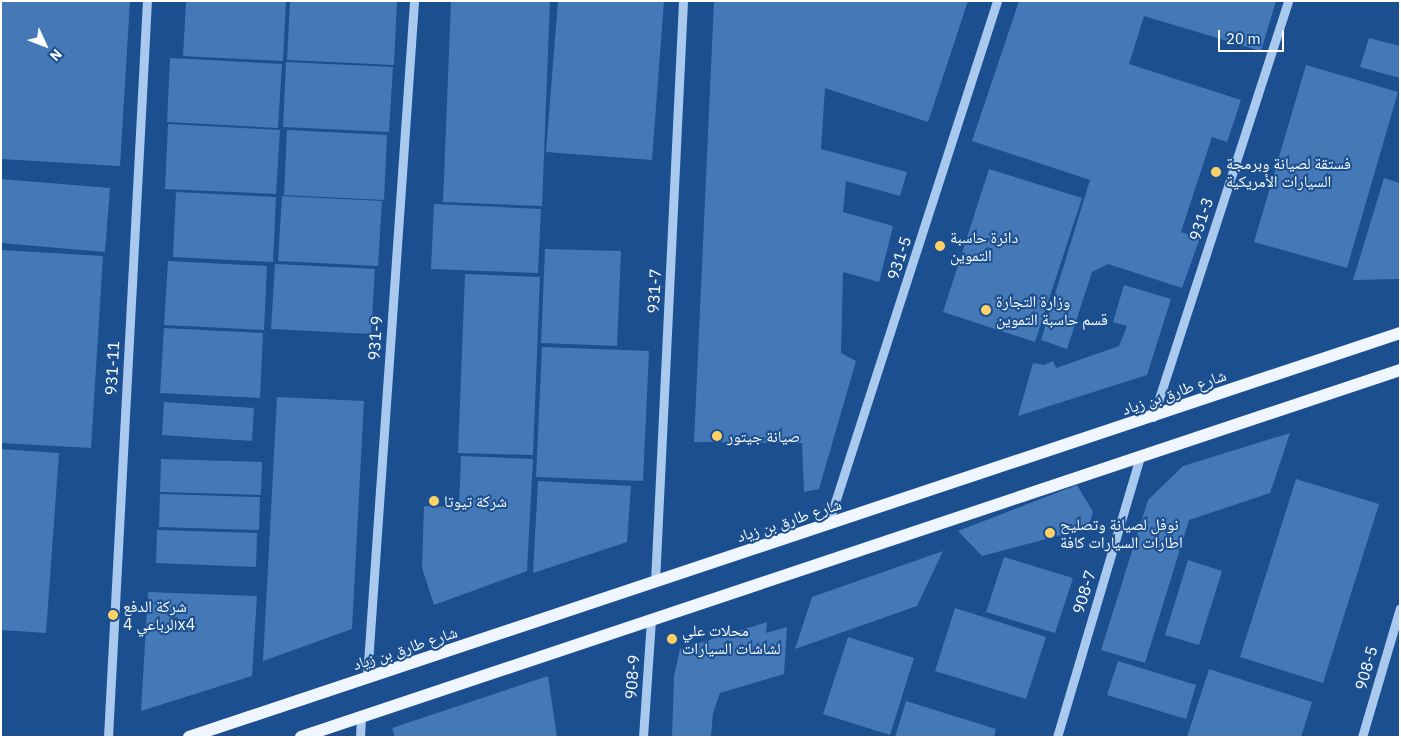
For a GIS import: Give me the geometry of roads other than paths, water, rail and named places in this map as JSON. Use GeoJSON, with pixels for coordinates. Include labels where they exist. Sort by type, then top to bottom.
{"type":"FeatureCollection","features":[{"type":"Feature","properties":{"kind":"main road","name":"شارع طارق بن زياد"},"geometry":{"type":"LineString","coordinates":[[189,737],[1153,417],[1400,333]]}},
{"type":"Feature","properties":{"kind":"main road"},"geometry":{"type":"LineString","coordinates":[[301,737],[1400,370]]}},
{"type":"Feature","properties":{"kind":"street","name":"931-11"},"geometry":{"type":"LineString","coordinates":[[108,737],[147,1]]}},
{"type":"Feature","properties":{"kind":"street","name":"931-9"},"geometry":{"type":"LineString","coordinates":[[366,678],[414,1]]}},
{"type":"Feature","properties":{"kind":"street","name":"931-7"},"geometry":{"type":"LineString","coordinates":[[655,582],[683,1]]}},
{"type":"Feature","properties":{"kind":"street","name":"931-5"},"geometry":{"type":"LineString","coordinates":[[828,524],[997,1]]}},
{"type":"Feature","properties":{"kind":"street","name":"931-3"},"geometry":{"type":"LineString","coordinates":[[1153,417],[1288,1]]}},
{"type":"Feature","properties":{"kind":"street","name":"908-7"},"geometry":{"type":"LineString","coordinates":[[1057,737],[1140,456]]}},
{"type":"Feature","properties":{"kind":"street","name":"908-5"},"geometry":{"type":"LineString","coordinates":[[1362,737],[1400,608]]}},
{"type":"Feature","properties":{"kind":"street","name":"908-9"},"geometry":{"type":"LineString","coordinates":[[643,737],[651,619]]}},
{"type":"Feature","properties":{"kind":"street"},"geometry":{"type":"LineString","coordinates":[[360,737],[361,716]]}},
{"type":"Feature","properties":{"kind":"place","name":"فستقة لصيانة وبرمجة السيارات الأمريكية"},"geometry":{"type":"Point","coordinates":[1216,172]}},
{"type":"Feature","properties":{"kind":"place","name":"دائرة حاسبة التموين"},"geometry":{"type":"Point","coordinates":[940,246]}},
{"type":"Feature","properties":{"kind":"place","name":"وزارة التجارة قسم حاسبة التموين"},"geometry":{"type":"Point","coordinates":[986,310]}},
{"type":"Feature","properties":{"kind":"place","name":"صيانة جيتور"},"geometry":{"type":"Point","coordinates":[717,436]}},
{"type":"Feature","properties":{"kind":"place","name":"شركة تيوتا"},"geometry":{"type":"Point","coordinates":[434,501]}},
{"type":"Feature","properties":{"kind":"place","name":"نوفل لصيانة وتصليح اطارات السيارات كافة"},"geometry":{"type":"Point","coordinates":[1050,533]}},
{"type":"Feature","properties":{"kind":"place","name":"شركة الدفع الرباعي 4x4"},"geometry":{"type":"Point","coordinates":[113,615]}},
{"type":"Feature","properties":{"kind":"place","name":"محلات علي لشاشات السيارات"},"geometry":{"type":"Point","coordinates":[672,639]}}]}
